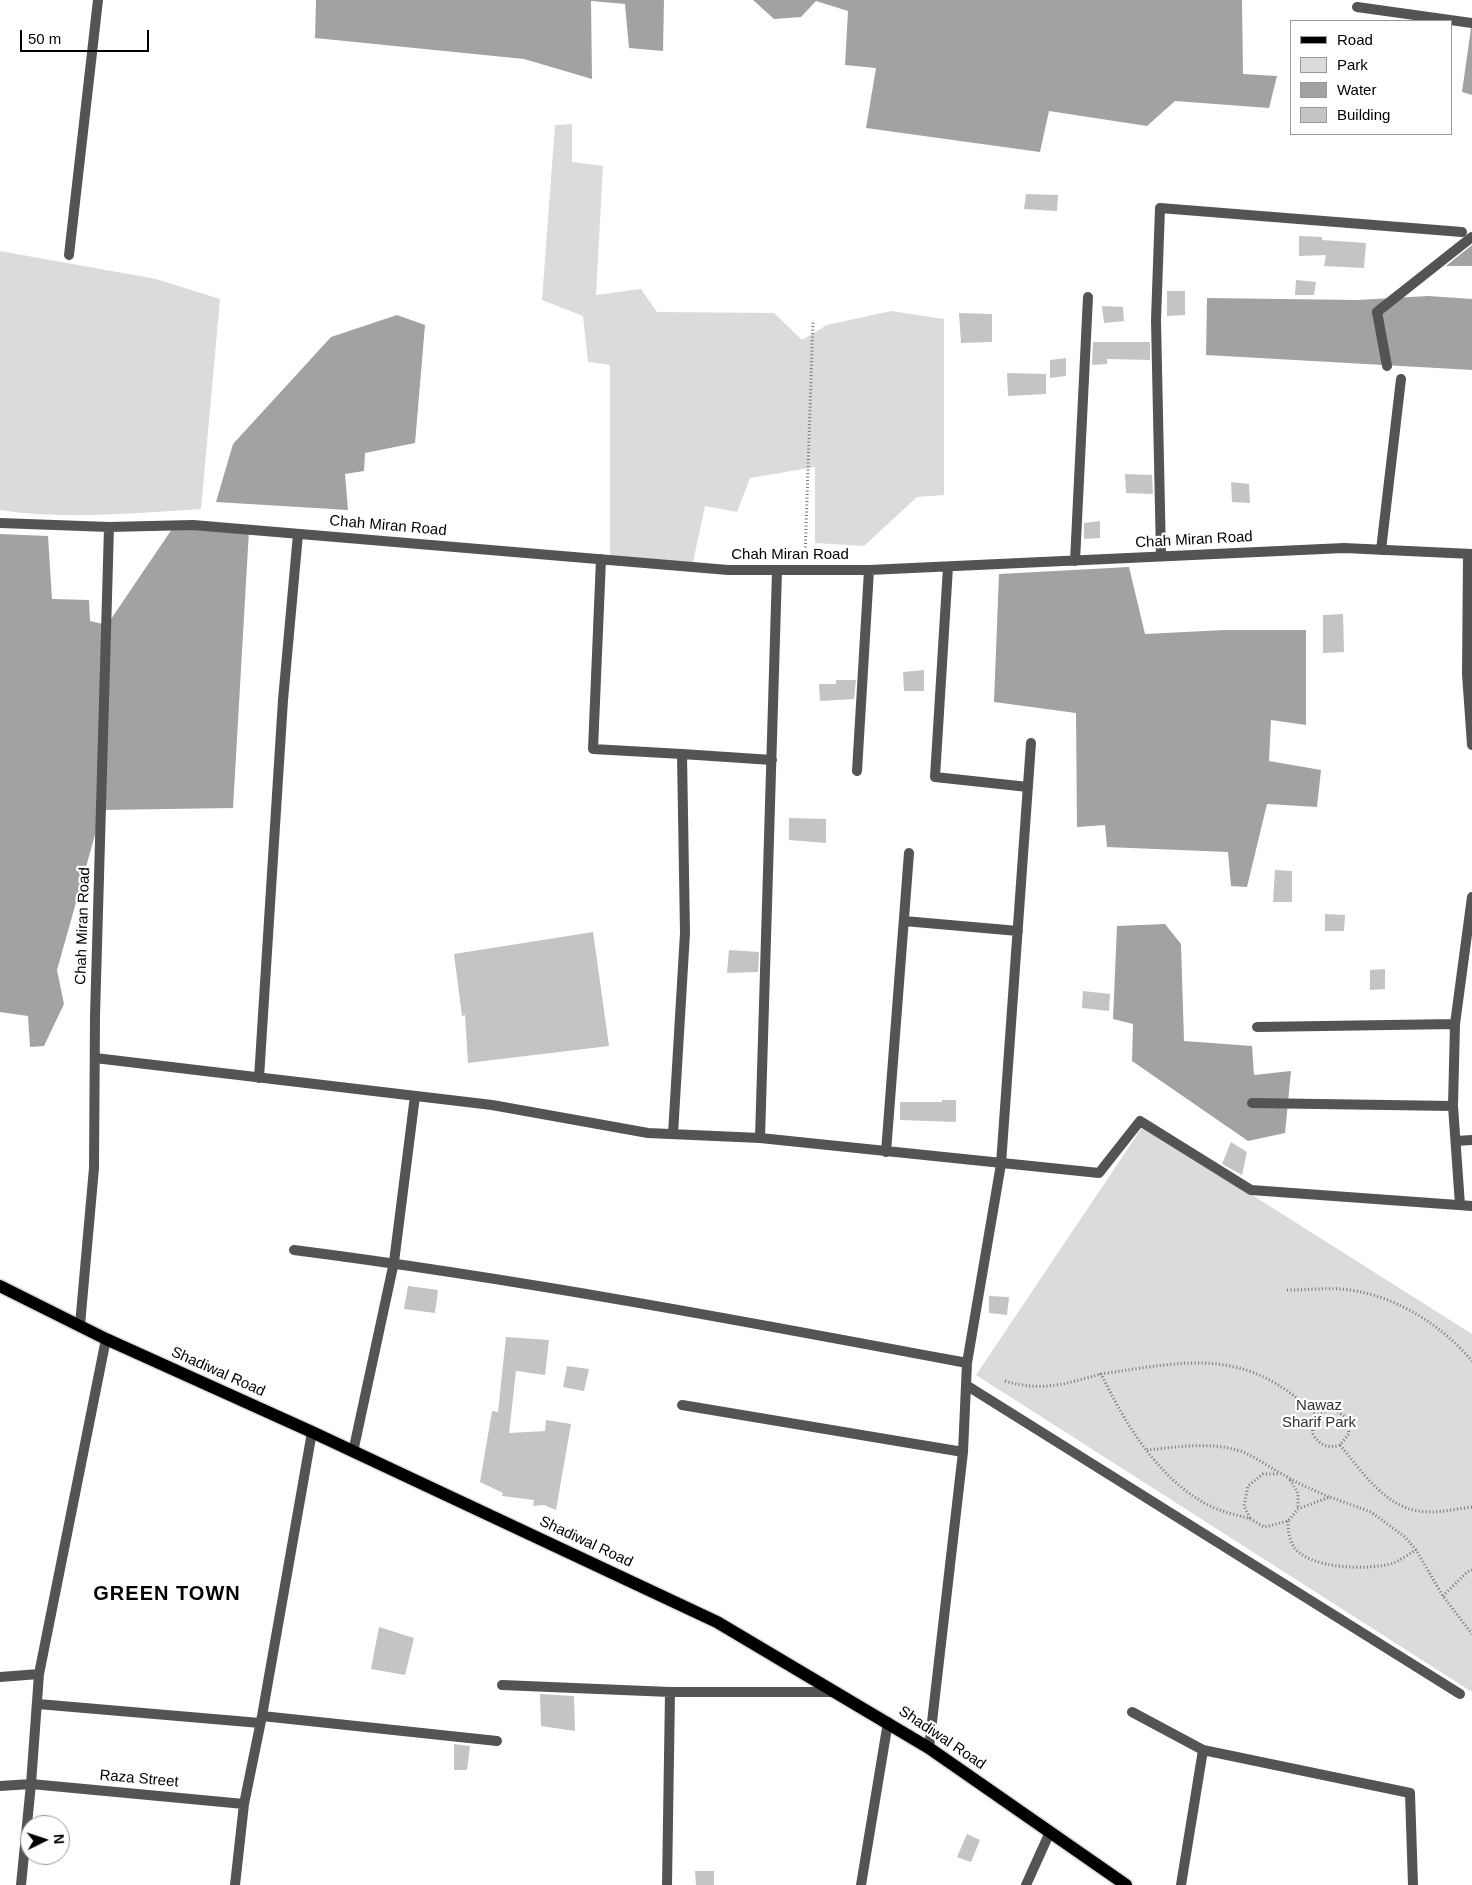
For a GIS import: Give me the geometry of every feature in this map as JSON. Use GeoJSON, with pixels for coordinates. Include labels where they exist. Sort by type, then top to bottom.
{"type":"FeatureCollection","features":[{"type":"Feature","properties":{"kind":"main road","name":"Shadiwal Road"},"geometry":{"type":"LineString","coordinates":[[0,1286],[106,1339],[312,1432],[717,1622],[929,1748],[1126,1885]]}},
{"type":"Feature","properties":{"kind":"street"},"geometry":{"type":"LineString","coordinates":[[69,255],[98,0]]}},
{"type":"Feature","properties":{"kind":"street"},"geometry":{"type":"LineString","coordinates":[[1357,7],[1450,20]]}},
{"type":"Feature","properties":{"kind":"street"},"geometry":{"type":"LineString","coordinates":[[1452,20],[1472,23]]}},
{"type":"Feature","properties":{"kind":"street"},"geometry":{"type":"LineString","coordinates":[[1161,556],[1156,320],[1160,208],[1462,232]]}},
{"type":"Feature","properties":{"kind":"street"},"geometry":{"type":"LineString","coordinates":[[1387,366],[1376,312],[1472,237]]}},
{"type":"Feature","properties":{"kind":"street"},"geometry":{"type":"LineString","coordinates":[[1075,561],[1088,297]]}},
{"type":"Feature","properties":{"kind":"street"},"geometry":{"type":"LineString","coordinates":[[1381,550],[1402,379]]}},
{"type":"Feature","properties":{"kind":"street","name":"Chah Miran Road"},"geometry":{"type":"LineString","coordinates":[[0,523],[109,527],[193,525],[728,570],[804,572],[1318,549],[1470,554]]}},
{"type":"Feature","properties":{"kind":"street","name":"Chah Miran Road"},"geometry":{"type":"LineString","coordinates":[[80,1325],[94,1168],[95,1058],[109,527]]}},
{"type":"Feature","properties":{"kind":"street"},"geometry":{"type":"LineString","coordinates":[[260,1078],[283,700],[298,534]]}},
{"type":"Feature","properties":{"kind":"street"},"geometry":{"type":"LineString","coordinates":[[1470,554],[1467,674],[1472,745]]}},
{"type":"Feature","properties":{"kind":"street"},"geometry":{"type":"LineString","coordinates":[[601,559],[593,749],[772,760]]}},
{"type":"Feature","properties":{"kind":"street"},"geometry":{"type":"LineString","coordinates":[[948,567],[935,777],[1028,787]]}},
{"type":"Feature","properties":{"kind":"street"},"geometry":{"type":"LineString","coordinates":[[857,771],[869,570]]}},
{"type":"Feature","properties":{"kind":"street"},"geometry":{"type":"LineString","coordinates":[[760,1138],[777,571]]}},
{"type":"Feature","properties":{"kind":"street"},"geometry":{"type":"LineString","coordinates":[[929,1748],[963,1452],[967,1363],[1002,1164],[1031,743]]}},
{"type":"Feature","properties":{"kind":"street"},"geometry":{"type":"LineString","coordinates":[[673,1134],[685,933],[682,754]]}},
{"type":"Feature","properties":{"kind":"street"},"geometry":{"type":"LineString","coordinates":[[886,1152],[909,853]]}},
{"type":"Feature","properties":{"kind":"street"},"geometry":{"type":"LineString","coordinates":[[1460,1205],[1454,1106],[1455,1024],[1472,897]]}},
{"type":"Feature","properties":{"kind":"street"},"geometry":{"type":"LineString","coordinates":[[904,921],[1018,930]]}},
{"type":"Feature","properties":{"kind":"street"},"geometry":{"type":"LineString","coordinates":[[1257,1027],[1455,1024]]}},
{"type":"Feature","properties":{"kind":"street"},"geometry":{"type":"LineString","coordinates":[[95,1058],[492,1105],[648,1133],[760,1138],[1099,1173],[1140,1121],[1251,1190],[1472,1206]]}},
{"type":"Feature","properties":{"kind":"street"},"geometry":{"type":"LineString","coordinates":[[353,1452],[394,1262],[415,1096]]}},
{"type":"Feature","properties":{"kind":"street"},"geometry":{"type":"LineString","coordinates":[[1252,1103],[1454,1106]]}},
{"type":"Feature","properties":{"kind":"street"},"geometry":{"type":"LineString","coordinates":[[1456,1141],[1472,1140]]}},
{"type":"Feature","properties":{"kind":"street"},"geometry":{"type":"LineString","coordinates":[[294,1250],[394,1262],[676,1309],[967,1363]]}},
{"type":"Feature","properties":{"kind":"street"},"geometry":{"type":"LineString","coordinates":[[21,1885],[38,1704],[39,1674],[106,1339]]}},
{"type":"Feature","properties":{"kind":"street"},"geometry":{"type":"LineString","coordinates":[[966,1385],[1460,1694]]}},
{"type":"Feature","properties":{"kind":"street"},"geometry":{"type":"LineString","coordinates":[[682,1405],[963,1452]]}},
{"type":"Feature","properties":{"kind":"street"},"geometry":{"type":"LineString","coordinates":[[235,1885],[244,1804],[261,1720],[312,1432]]}},
{"type":"Feature","properties":{"kind":"street"},"geometry":{"type":"LineString","coordinates":[[0,1677],[39,1674]]}},
{"type":"Feature","properties":{"kind":"street"},"geometry":{"type":"LineString","coordinates":[[502,1685],[670,1692],[834,1692]]}},
{"type":"Feature","properties":{"kind":"street"},"geometry":{"type":"LineString","coordinates":[[667,1885],[670,1692]]}},
{"type":"Feature","properties":{"kind":"street"},"geometry":{"type":"LineString","coordinates":[[38,1704],[261,1720],[497,1741]]}},
{"type":"Feature","properties":{"kind":"street"},"geometry":{"type":"LineString","coordinates":[[1132,1712],[1203,1750],[1410,1793],[1413,1885]]}},
{"type":"Feature","properties":{"kind":"street"},"geometry":{"type":"LineString","coordinates":[[860,1885],[888,1722]]}},
{"type":"Feature","properties":{"kind":"street"},"geometry":{"type":"LineString","coordinates":[[1181,1885],[1203,1750]]}},
{"type":"Feature","properties":{"kind":"street","name":"Raza Street"},"geometry":{"type":"LineString","coordinates":[[0,1786],[31,1784],[244,1804]]}},
{"type":"Feature","properties":{"kind":"street"},"geometry":{"type":"LineString","coordinates":[[1026,1885],[1050,1832]]}},
{"type":"Feature","properties":{"kind":"path"},"geometry":{"type":"LineString","coordinates":[[804,572],[813,320]]}},
{"type":"Feature","properties":{"kind":"path"},"geometry":{"type":"LineString","coordinates":[[1287,1290],[1341,1289],[1394,1303],[1418,1315],[1443,1332],[1472,1361]]}},
{"type":"Feature","properties":{"kind":"path"},"geometry":{"type":"LineString","coordinates":[[1005,1381],[1021,1386],[1048,1387],[1101,1374],[1185,1362],[1227,1364],[1255,1372],[1279,1384],[1296,1395],[1317,1416]]}},
{"type":"Feature","properties":{"kind":"path"},"geometry":{"type":"LineString","coordinates":[[1101,1374],[1116,1406],[1147,1450],[1168,1475],[1190,1494],[1232,1515],[1250,1519],[1265,1527],[1288,1521],[1298,1509],[1330,1497]]}},
{"type":"Feature","properties":{"kind":"path"},"geometry":{"type":"LineString","coordinates":[[1328,1409],[1335,1410],[1347,1418],[1349,1434],[1340,1445],[1328,1447],[1317,1440],[1312,1427],[1317,1416],[1328,1409]]}},
{"type":"Feature","properties":{"kind":"path"},"geometry":{"type":"LineString","coordinates":[[1340,1445],[1382,1492],[1406,1508],[1437,1512],[1472,1507]]}},
{"type":"Feature","properties":{"kind":"path"},"geometry":{"type":"LineString","coordinates":[[1147,1450],[1196,1446],[1221,1447],[1243,1452],[1262,1461],[1290,1480],[1298,1493],[1298,1509]]}},
{"type":"Feature","properties":{"kind":"path"},"geometry":{"type":"LineString","coordinates":[[1250,1519],[1244,1506],[1248,1486],[1263,1474],[1270,1472],[1371,1512],[1388,1523],[1416,1550],[1443,1596],[1472,1634]]}},
{"type":"Feature","properties":{"kind":"path"},"geometry":{"type":"LineString","coordinates":[[1288,1521],[1290,1540],[1298,1552],[1334,1565],[1355,1568],[1384,1565],[1394,1563],[1416,1550]]}},
{"type":"Feature","properties":{"kind":"path"},"geometry":{"type":"LineString","coordinates":[[1443,1596],[1467,1572],[1472,1570]]}},
{"type":"Feature","properties":{"kind":"green space"},"geometry":{"type":"Polygon","coordinates":[[[572,124],[572,162],[603,166],[596,295],[641,289],[657,312],[774,313],[802,340],[827,325],[891,311],[944,319],[944,495],[917,497],[864,546],[815,543],[815,467],[750,478],[737,512],[705,506],[692,567],[610,560],[610,365],[588,362],[583,316],[542,300],[555,125],[572,124]]]}},
{"type":"Feature","properties":{"kind":"green space"},"geometry":{"type":"Polygon","coordinates":[[[0,251],[156,279],[220,299],[201,509],[74,515],[49,515],[0,510],[0,251]]]}},
{"type":"Feature","properties":{"kind":"green space","name":"Nawaz Sharif Park"},"geometry":{"type":"Polygon","coordinates":[[[1143,1126],[1472,1334],[1472,1692],[976,1375],[1143,1126]]]}},
{"type":"Feature","properties":{"kind":"water"},"geometry":{"type":"Polygon","coordinates":[[[316,0],[664,0],[663,51],[629,48],[625,4],[591,1],[592,79],[524,59],[315,38],[316,0]]]}},
{"type":"Feature","properties":{"kind":"water"},"geometry":{"type":"Polygon","coordinates":[[[753,0],[1242,0],[1243,74],[1277,76],[1269,108],[1175,101],[1147,126],[1049,111],[1040,152],[866,128],[876,68],[845,65],[848,11],[816,1],[801,17],[774,19],[753,0]]]}},
{"type":"Feature","properties":{"kind":"water"},"geometry":{"type":"Polygon","coordinates":[[[1472,28],[1472,95],[1462,92],[1472,28]]]}},
{"type":"Feature","properties":{"kind":"water"},"geometry":{"type":"Polygon","coordinates":[[[1472,245],[1472,266],[1446,266],[1472,245]]]}},
{"type":"Feature","properties":{"kind":"water"},"geometry":{"type":"Polygon","coordinates":[[[1428,296],[1472,299],[1472,370],[1206,355],[1207,298],[1357,300],[1428,296]]]}},
{"type":"Feature","properties":{"kind":"water"},"geometry":{"type":"Polygon","coordinates":[[[397,315],[425,325],[415,443],[365,453],[364,471],[345,474],[348,510],[216,502],[233,444],[331,337],[397,315]]]}},
{"type":"Feature","properties":{"kind":"water"},"geometry":{"type":"Polygon","coordinates":[[[174,526],[249,530],[233,808],[102,810],[57,970],[64,1004],[44,1046],[30,1047],[28,1016],[0,1012],[0,534],[48,536],[52,599],[89,600],[90,621],[107,625],[174,526]]]}},
{"type":"Feature","properties":{"kind":"water"},"geometry":{"type":"Polygon","coordinates":[[[1129,567],[1145,634],[1225,630],[1306,630],[1306,725],[1271,720],[1269,761],[1321,770],[1317,807],[1267,804],[1247,887],[1231,886],[1228,852],[1107,847],[1105,825],[1077,827],[1076,713],[994,702],[999,574],[1129,567]]]}},
{"type":"Feature","properties":{"kind":"water"},"geometry":{"type":"Polygon","coordinates":[[[1165,924],[1181,944],[1184,1041],[1252,1046],[1254,1075],[1291,1071],[1285,1133],[1248,1141],[1132,1061],[1133,1024],[1113,1019],[1117,926],[1165,924]]]}},
{"type":"Feature","properties":{"kind":"building"},"geometry":{"type":"Polygon","coordinates":[[[1026,194],[1058,195],[1057,211],[1024,209],[1026,194]]]}},
{"type":"Feature","properties":{"kind":"building"},"geometry":{"type":"Polygon","coordinates":[[[1299,236],[1322,237],[1322,240],[1366,243],[1364,268],[1324,266],[1326,255],[1299,256],[1299,236]]]}},
{"type":"Feature","properties":{"kind":"building"},"geometry":{"type":"Polygon","coordinates":[[[1296,280],[1316,282],[1314,295],[1295,295],[1296,280]]]}},
{"type":"Feature","properties":{"kind":"building"},"geometry":{"type":"Polygon","coordinates":[[[1167,291],[1185,291],[1185,315],[1167,316],[1167,291]]]}},
{"type":"Feature","properties":{"kind":"building"},"geometry":{"type":"Polygon","coordinates":[[[1102,306],[1123,307],[1124,321],[1104,323],[1102,306]]]}},
{"type":"Feature","properties":{"kind":"building"},"geometry":{"type":"Polygon","coordinates":[[[959,313],[992,314],[992,342],[961,343],[959,313]]]}},
{"type":"Feature","properties":{"kind":"building"},"geometry":{"type":"Polygon","coordinates":[[[1093,342],[1150,342],[1150,360],[1107,359],[1107,364],[1092,365],[1093,342]]]}},
{"type":"Feature","properties":{"kind":"building"},"geometry":{"type":"Polygon","coordinates":[[[1066,358],[1066,376],[1050,378],[1050,360],[1066,358]]]}},
{"type":"Feature","properties":{"kind":"building"},"geometry":{"type":"Polygon","coordinates":[[[1007,373],[1046,374],[1046,394],[1008,396],[1007,373]]]}},
{"type":"Feature","properties":{"kind":"building"},"geometry":{"type":"Polygon","coordinates":[[[1125,474],[1152,475],[1153,494],[1126,493],[1125,474]]]}},
{"type":"Feature","properties":{"kind":"building"},"geometry":{"type":"Polygon","coordinates":[[[1231,482],[1249,484],[1250,503],[1232,502],[1231,482]]]}},
{"type":"Feature","properties":{"kind":"building"},"geometry":{"type":"Polygon","coordinates":[[[1100,521],[1100,538],[1084,539],[1084,523],[1100,521]]]}},
{"type":"Feature","properties":{"kind":"building"},"geometry":{"type":"Polygon","coordinates":[[[1343,614],[1344,652],[1323,653],[1323,615],[1343,614]]]}},
{"type":"Feature","properties":{"kind":"building"},"geometry":{"type":"Polygon","coordinates":[[[924,670],[924,691],[904,691],[903,672],[924,670]]]}},
{"type":"Feature","properties":{"kind":"building"},"geometry":{"type":"Polygon","coordinates":[[[836,680],[856,680],[854,699],[820,701],[819,684],[836,684],[836,680]]]}},
{"type":"Feature","properties":{"kind":"building"},"geometry":{"type":"Polygon","coordinates":[[[789,818],[826,819],[826,843],[789,840],[789,818]]]}},
{"type":"Feature","properties":{"kind":"building"},"geometry":{"type":"Polygon","coordinates":[[[1275,870],[1292,871],[1292,902],[1273,902],[1275,870]]]}},
{"type":"Feature","properties":{"kind":"building"},"geometry":{"type":"Polygon","coordinates":[[[1325,914],[1345,915],[1344,931],[1325,931],[1325,914]]]}},
{"type":"Feature","properties":{"kind":"building"},"geometry":{"type":"Polygon","coordinates":[[[593,932],[609,1046],[468,1063],[465,1015],[462,1016],[454,954],[593,932]]]}},
{"type":"Feature","properties":{"kind":"building"},"geometry":{"type":"Polygon","coordinates":[[[729,950],[759,952],[758,972],[727,973],[729,950]]]}},
{"type":"Feature","properties":{"kind":"building"},"geometry":{"type":"Polygon","coordinates":[[[1385,969],[1385,989],[1370,990],[1370,970],[1385,969]]]}},
{"type":"Feature","properties":{"kind":"building"},"geometry":{"type":"Polygon","coordinates":[[[1083,991],[1110,994],[1109,1011],[1082,1008],[1083,991]]]}},
{"type":"Feature","properties":{"kind":"building"},"geometry":{"type":"Polygon","coordinates":[[[942,1100],[956,1100],[956,1122],[900,1120],[900,1102],[942,1102],[942,1100]]]}},
{"type":"Feature","properties":{"kind":"building"},"geometry":{"type":"Polygon","coordinates":[[[1231,1142],[1247,1152],[1242,1175],[1222,1164],[1231,1142]]]}},
{"type":"Feature","properties":{"kind":"building"},"geometry":{"type":"Polygon","coordinates":[[[408,1286],[438,1290],[435,1313],[404,1309],[408,1286]]]}},
{"type":"Feature","properties":{"kind":"building"},"geometry":{"type":"Polygon","coordinates":[[[989,1296],[1009,1297],[1007,1315],[989,1313],[989,1296]]]}},
{"type":"Feature","properties":{"kind":"building"},"geometry":{"type":"Polygon","coordinates":[[[506,1337],[549,1340],[545,1375],[516,1371],[509,1433],[545,1431],[546,1420],[571,1424],[556,1510],[544,1505],[533,1506],[534,1500],[502,1496],[503,1493],[480,1482],[492,1411],[498,1412],[506,1337]]]}},
{"type":"Feature","properties":{"kind":"building"},"geometry":{"type":"Polygon","coordinates":[[[567,1366],[589,1369],[584,1391],[563,1387],[567,1366]]]}},
{"type":"Feature","properties":{"kind":"building"},"geometry":{"type":"Polygon","coordinates":[[[379,1627],[414,1638],[405,1675],[371,1669],[379,1627]]]}},
{"type":"Feature","properties":{"kind":"building"},"geometry":{"type":"Polygon","coordinates":[[[540,1694],[574,1696],[575,1731],[541,1726],[540,1694]]]}},
{"type":"Feature","properties":{"kind":"building"},"geometry":{"type":"Polygon","coordinates":[[[454,1744],[470,1746],[467,1770],[454,1770],[454,1744]]]}},
{"type":"Feature","properties":{"kind":"building"},"geometry":{"type":"Polygon","coordinates":[[[967,1834],[980,1840],[971,1862],[957,1857],[967,1834]]]}},
{"type":"Feature","properties":{"kind":"building"},"geometry":{"type":"Polygon","coordinates":[[[695,1871],[714,1871],[714,1885],[696,1885],[695,1871]]]}},
{"type":"Feature","properties":{"kind":"district","name":"GREEN TOWN"},"geometry":{"type":"Point","coordinates":[167,1594]}}]}
